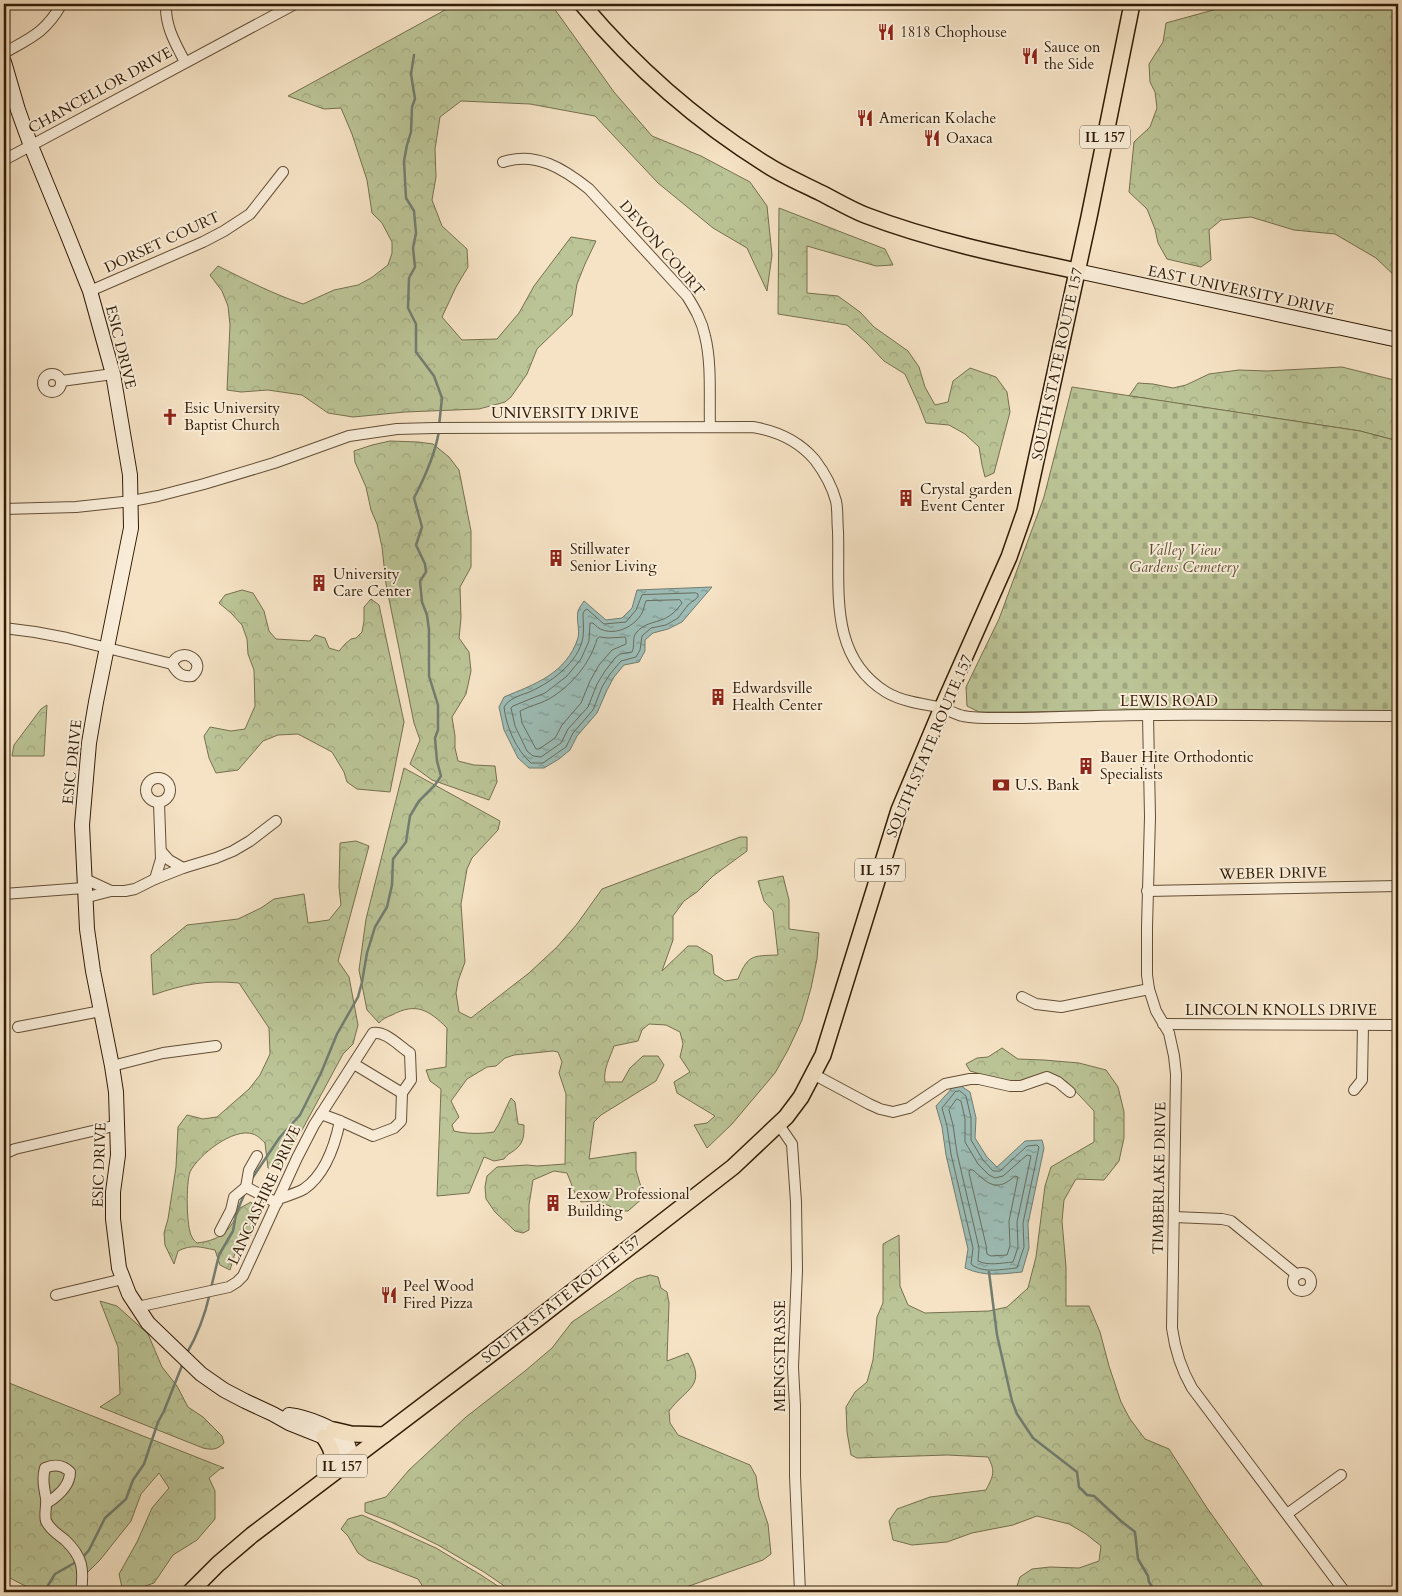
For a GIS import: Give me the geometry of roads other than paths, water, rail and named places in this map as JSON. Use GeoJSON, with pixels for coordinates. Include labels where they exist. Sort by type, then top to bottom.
{"type":"FeatureCollection","features":[{"type":"Feature","properties":{"kind":"main road"},"geometry":{"type":"LineString","coordinates":[[582,4],[630,58],[670,95],[709,127],[768,166],[864,214],[1003,256],[1077,271]]}},
{"type":"Feature","properties":{"kind":"main road","name":"SOUTH STATE ROUTE 157"},"geometry":{"type":"LineString","coordinates":[[190,1592],[233,1550],[330,1474],[532,1323],[733,1167],[779,1125],[801,1097],[823,1055],[897,816],[942,708],[1009,557],[1025,511],[1132,4]]}},
{"type":"Feature","properties":{"kind":"main road"},"geometry":{"type":"LineString","coordinates":[[330,1474],[333,1452],[329,1434],[384,1435]]}},
{"type":"Feature","properties":{"kind":"street","name":"CHANCELLOR DRIVE"},"geometry":{"type":"LineString","coordinates":[[4,160],[185,62],[171,36],[167,24],[166,4]]}},
{"type":"Feature","properties":{"kind":"street"},"geometry":{"type":"LineString","coordinates":[[185,62],[295,4]]}},
{"type":"Feature","properties":{"kind":"street"},"geometry":{"type":"LineString","coordinates":[[4,53],[38,34],[52,20],[61,5]]}},
{"type":"Feature","properties":{"kind":"street","name":"ESIC DRIVE"},"geometry":{"type":"LineString","coordinates":[[4,62],[30,146],[90,291],[112,374],[130,475],[132,501],[131,528],[96,702],[84,784],[82,825],[84,888],[89,946],[112,1066],[118,1125],[118,1154],[113,1192],[113,1219],[116,1250],[123,1279],[137,1307],[161,1336],[201,1374],[224,1390],[289,1423],[329,1434],[352,1458]]}},
{"type":"Feature","properties":{"kind":"street","name":"DEVON COURT"},"geometry":{"type":"LineString","coordinates":[[503,162],[517,159],[534,159],[553,165],[572,176],[589,189],[687,296],[695,309],[705,335],[708,351],[710,427]]}},
{"type":"Feature","properties":{"kind":"street","name":"DORSET COURT"},"geometry":{"type":"LineString","coordinates":[[90,291],[224,231],[250,214],[283,172]]}},
{"type":"Feature","properties":{"kind":"street","name":"EAST UNIVERSITY DRIVE"},"geometry":{"type":"LineString","coordinates":[[1077,271],[1398,340]]}},
{"type":"Feature","properties":{"kind":"street"},"geometry":{"type":"LineString","coordinates":[[61,381],[112,374]]}},
{"type":"Feature","properties":{"kind":"street","name":"UNIVERSITY DRIVE"},"geometry":{"type":"LineString","coordinates":[[4,509],[44,509],[132,501],[158,496],[274,463],[349,436],[397,428],[753,427],[778,433],[796,443],[808,452],[830,484],[836,503],[839,600],[842,627],[847,648],[856,665],[874,683],[888,693],[942,708]]}},
{"type":"Feature","properties":{"kind":"street"},"geometry":{"type":"LineString","coordinates":[[4,628],[35,632],[107,647],[172,664]]}},
{"type":"Feature","properties":{"kind":"street","name":"LEWIS ROAD"},"geometry":{"type":"LineString","coordinates":[[942,708],[962,716],[986,718],[1148,715],[1398,716]]}},
{"type":"Feature","properties":{"kind":"street","name":"TIMBERLAKE DRIVE"},"geometry":{"type":"LineString","coordinates":[[1148,715],[1150,817],[1147,975],[1156,1011],[1169,1033],[1176,1074],[1172,1328],[1174,1345],[1179,1362],[1192,1388],[1345,1592]]}},
{"type":"Feature","properties":{"kind":"street"},"geometry":{"type":"LineString","coordinates":[[155,879],[162,850],[159,803]]}},
{"type":"Feature","properties":{"kind":"street"},"geometry":{"type":"LineString","coordinates":[[4,894],[84,888],[111,891],[136,889],[182,868],[233,851],[250,841],[276,821]]}},
{"type":"Feature","properties":{"kind":"street"},"geometry":{"type":"LineString","coordinates":[[162,850],[169,860],[182,868]]}},
{"type":"Feature","properties":{"kind":"street","name":"WEBER DRIVE"},"geometry":{"type":"LineString","coordinates":[[1148,891],[1398,886]]}},
{"type":"Feature","properties":{"kind":"street"},"geometry":{"type":"LineString","coordinates":[[84,888],[111,891]]}},
{"type":"Feature","properties":{"kind":"street"},"geometry":{"type":"LineString","coordinates":[[1022,997],[1036,1004],[1061,1007],[1149,989]]}},
{"type":"Feature","properties":{"kind":"street"},"geometry":{"type":"LineString","coordinates":[[18,1028],[101,1010]]}},
{"type":"Feature","properties":{"kind":"street","name":"LINCOLN KNOLLS DRIVE"},"geometry":{"type":"LineString","coordinates":[[1163,1024],[1398,1025]]}},
{"type":"Feature","properties":{"kind":"street"},"geometry":{"type":"LineString","coordinates":[[1354,1090],[1362,1080],[1363,1025]]}},
{"type":"Feature","properties":{"kind":"street","name":"LANCASHIRE DRIVE"},"geometry":{"type":"LineString","coordinates":[[137,1307],[229,1286],[237,1282],[248,1269],[297,1158],[321,1114],[373,1034],[379,1032],[385,1035],[410,1053],[411,1080],[402,1093]]}},
{"type":"Feature","properties":{"kind":"street"},"geometry":{"type":"LineString","coordinates":[[112,1066],[163,1053],[216,1046]]}},
{"type":"Feature","properties":{"kind":"street"},"geometry":{"type":"LineString","coordinates":[[321,1114],[372,1136],[394,1128],[401,1121],[402,1093],[354,1064]]}},
{"type":"Feature","properties":{"kind":"street"},"geometry":{"type":"LineString","coordinates":[[813,1074],[880,1109],[893,1112],[909,1108],[945,1084],[970,1079],[1021,1086],[1047,1077],[1058,1082],[1070,1092]]}},
{"type":"Feature","properties":{"kind":"street"},"geometry":{"type":"LineString","coordinates":[[246,1187],[278,1201],[304,1188],[329,1159],[340,1121]]}},
{"type":"Feature","properties":{"kind":"street"},"geometry":{"type":"LineString","coordinates":[[4,1154],[15,1149],[118,1125]]}},
{"type":"Feature","properties":{"kind":"street","name":"MENGSTRASSE"},"geometry":{"type":"LineString","coordinates":[[779,1125],[792,1144],[796,1202],[797,1270],[793,1367],[800,1592]]}},
{"type":"Feature","properties":{"kind":"street"},"geometry":{"type":"LineString","coordinates":[[220,1231],[234,1197],[246,1187],[248,1170],[257,1156]]}},
{"type":"Feature","properties":{"kind":"street"},"geometry":{"type":"LineString","coordinates":[[1174,1217],[1230,1221],[1296,1275]]}},
{"type":"Feature","properties":{"kind":"street"},"geometry":{"type":"LineString","coordinates":[[56,1295],[123,1279]]}},
{"type":"Feature","properties":{"kind":"street"},"geometry":{"type":"LineString","coordinates":[[1287,1514],[1341,1475]]}},
{"type":"Feature","properties":{"kind":"street"},"geometry":{"type":"LineString","coordinates":[[47,1503],[46,1520],[53,1532],[65,1541],[81,1560],[83,1579],[81,1592]]}},
{"type":"Feature","properties":{"kind":"water"},"geometry":{"type":"Polygon","coordinates":[[[712,587],[682,622],[668,629],[653,633],[645,640],[645,651],[639,662],[624,665],[614,677],[597,713],[577,736],[570,750],[544,768],[529,768],[518,758],[504,730],[499,707],[504,697],[538,682],[566,661],[578,638],[578,611],[584,601],[606,620],[622,618],[632,608],[637,590],[712,587]]]}},
{"type":"Feature","properties":{"kind":"water"},"geometry":{"type":"Polygon","coordinates":[[[961,1086],[970,1092],[976,1118],[975,1138],[987,1157],[997,1167],[1025,1141],[1042,1140],[1044,1148],[1028,1224],[1029,1248],[1022,1272],[986,1274],[965,1268],[968,1249],[936,1106],[953,1087],[961,1086]]]}},
{"type":"Feature","properties":{"kind":"waterway"},"geometry":{"type":"LineString","coordinates":[[414,55],[411,74],[415,99],[412,107],[411,132],[404,161],[406,198],[414,211],[416,233],[413,248],[415,267],[409,278],[408,308],[416,324],[416,352],[434,376],[442,398],[439,426]]}},
{"type":"Feature","properties":{"kind":"waterway"},"geometry":{"type":"LineString","coordinates":[[253,1177],[280,1137],[300,1115],[321,1073],[337,1034],[358,997],[367,953],[375,927],[387,907],[392,885],[393,859],[406,842],[410,816],[419,801],[441,776],[437,761],[435,738],[438,730],[438,705],[429,676],[429,630],[427,615],[422,602],[420,581],[426,572],[425,564],[416,545],[422,527],[414,498],[429,466],[439,431]]}},
{"type":"Feature","properties":{"kind":"waterway"},"geometry":{"type":"LineString","coordinates":[[211,1288],[219,1255],[233,1231],[236,1214],[244,1195]]}},
{"type":"Feature","properties":{"kind":"waterway"},"geometry":{"type":"LineString","coordinates":[[989,1272],[997,1335],[1012,1401],[1017,1414],[1033,1438],[1077,1472],[1079,1487],[1087,1495],[1094,1496],[1135,1532],[1138,1559],[1156,1592]]}},
{"type":"Feature","properties":{"kind":"waterway"},"geometry":{"type":"LineString","coordinates":[[187,1353],[201,1324],[210,1293]]}},
{"type":"Feature","properties":{"kind":"waterway"},"geometry":{"type":"LineString","coordinates":[[83,1557],[89,1550],[105,1518],[126,1499],[133,1480],[144,1464],[158,1422],[183,1363]]}},
{"type":"Feature","properties":{"kind":"waterway"},"geometry":{"type":"LineString","coordinates":[[44,1592],[55,1574],[76,1562]]}},
{"type":"Feature","properties":{"kind":"place","name":"1818 Chophouse"},"geometry":{"type":"Point","coordinates":[886,32]}},
{"type":"Feature","properties":{"kind":"place","name":"Sauce on the Side"},"geometry":{"type":"Point","coordinates":[1030,56]}},
{"type":"Feature","properties":{"kind":"place","name":"American Kolache"},"geometry":{"type":"Point","coordinates":[865,118]}},
{"type":"Feature","properties":{"kind":"place","name":"Oaxaca"},"geometry":{"type":"Point","coordinates":[932,138]}},
{"type":"Feature","properties":{"kind":"place","name":"Esic University Baptist Church"},"geometry":{"type":"Point","coordinates":[170,417]}},
{"type":"Feature","properties":{"kind":"place","name":"Crystal garden Event Center"},"geometry":{"type":"Point","coordinates":[906,498]}},
{"type":"Feature","properties":{"kind":"place","name":"Stillwater Senior Living"},"geometry":{"type":"Point","coordinates":[556,558]}},
{"type":"Feature","properties":{"kind":"place","name":"University Care Center"},"geometry":{"type":"Point","coordinates":[319,583]}},
{"type":"Feature","properties":{"kind":"place","name":"Edwardsville Health Center"},"geometry":{"type":"Point","coordinates":[718,697]}},
{"type":"Feature","properties":{"kind":"place","name":"Bauer Hite Orthodontic Specialists"},"geometry":{"type":"Point","coordinates":[1086,766]}},
{"type":"Feature","properties":{"kind":"place","name":"U.S. Bank"},"geometry":{"type":"Point","coordinates":[1001,785]}},
{"type":"Feature","properties":{"kind":"place","name":"Lexow Professional Building"},"geometry":{"type":"Point","coordinates":[553,1203]}},
{"type":"Feature","properties":{"kind":"place","name":"Peel Wood Fired Pizza"},"geometry":{"type":"Point","coordinates":[389,1295]}},
{"type":"Feature","properties":{"kind":"park label","name":"Valley View Gardens Cemetery"},"geometry":{"type":"Point","coordinates":[1184,558]}}]}
